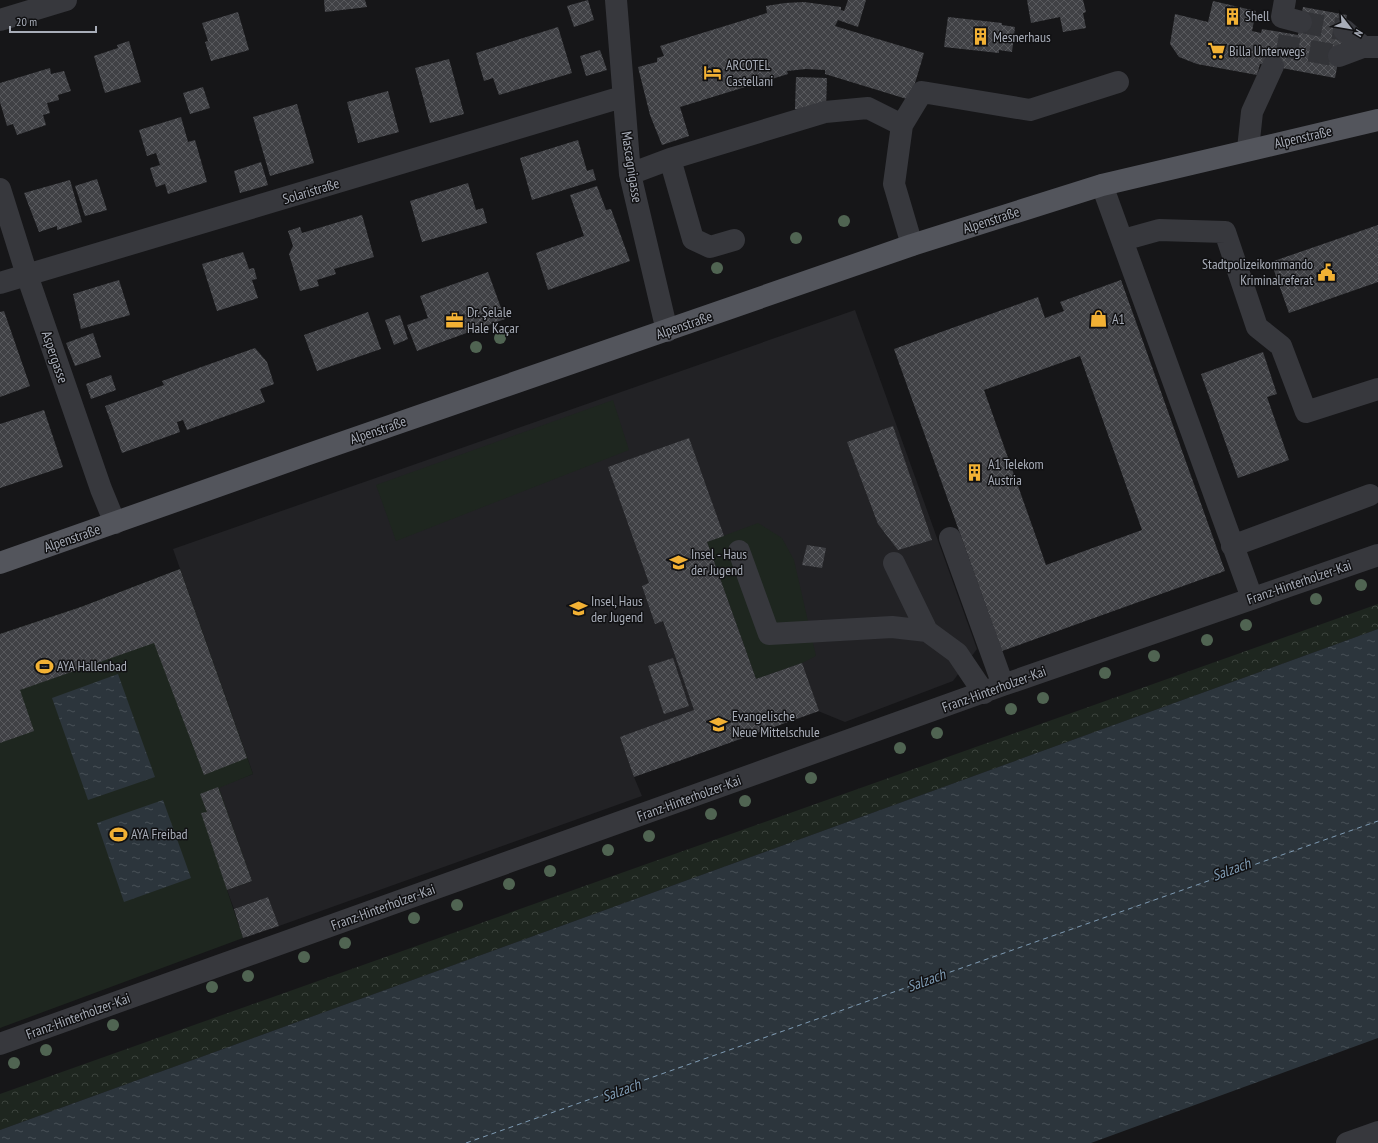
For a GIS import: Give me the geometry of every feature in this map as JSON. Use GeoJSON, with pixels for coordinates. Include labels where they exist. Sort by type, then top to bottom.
{"type":"FeatureCollection","features":[{"type":"Feature","properties":{"kind":"main road","name":"Alpenstraße"},"geometry":{"type":"LineString","coordinates":[[0,564],[306,455],[912,245],[1102,185],[1248,149],[1378,120]]}},
{"type":"Feature","properties":{"kind":"street"},"geometry":{"type":"LineString","coordinates":[[0,20],[66,0]]}},
{"type":"Feature","properties":{"kind":"street","name":"Mascagnigasse"},"geometry":{"type":"LineString","coordinates":[[616,0],[622,97],[630,174],[666,331]]}},
{"type":"Feature","properties":{"kind":"street"},"geometry":{"type":"LineString","coordinates":[[1285,0],[1282,17],[1301,22]]}},
{"type":"Feature","properties":{"kind":"street"},"geometry":{"type":"LineString","coordinates":[[1344,30],[1370,47]]}},
{"type":"Feature","properties":{"kind":"street"},"geometry":{"type":"LineString","coordinates":[[1339,56],[1370,47]]}},
{"type":"Feature","properties":{"kind":"street"},"geometry":{"type":"LineString","coordinates":[[1248,149],[1252,112],[1273,66]]}},
{"type":"Feature","properties":{"kind":"street"},"geometry":{"type":"LineString","coordinates":[[912,245],[894,184],[902,125],[922,92],[1030,110],[1118,82]]}},
{"type":"Feature","properties":{"kind":"street","name":"Solaristraße"},"geometry":{"type":"LineString","coordinates":[[0,283],[622,97]]}},
{"type":"Feature","properties":{"kind":"street"},"geometry":{"type":"LineString","coordinates":[[630,174],[670,159],[825,112],[868,108],[902,125]]}},
{"type":"Feature","properties":{"kind":"street"},"geometry":{"type":"LineString","coordinates":[[670,159],[693,239],[710,247],[734,240]]}},
{"type":"Feature","properties":{"kind":"street"},"geometry":{"type":"LineString","coordinates":[[1102,185],[1252,598]]}},
{"type":"Feature","properties":{"kind":"street","name":"Aspergasse"},"geometry":{"type":"LineString","coordinates":[[0,189],[27,275],[101,489],[115,524]]}},
{"type":"Feature","properties":{"kind":"street"},"geometry":{"type":"LineString","coordinates":[[1123,240],[1159,230],[1225,232],[1257,327],[1282,346],[1306,412],[1378,389]]}},
{"type":"Feature","properties":{"kind":"street"},"geometry":{"type":"LineString","coordinates":[[1232,546],[1370,495]]}},
{"type":"Feature","properties":{"kind":"street"},"geometry":{"type":"LineString","coordinates":[[950,538],[993,689]]}},
{"type":"Feature","properties":{"kind":"street"},"geometry":{"type":"LineString","coordinates":[[739,551],[769,634],[892,628],[927,631]]}},
{"type":"Feature","properties":{"kind":"street","name":"Franz-Hinterholzer-Kai"},"geometry":{"type":"LineString","coordinates":[[0,1044],[993,689],[1378,555]]}},
{"type":"Feature","properties":{"kind":"street"},"geometry":{"type":"LineString","coordinates":[[894,563],[927,631],[957,653],[993,689]]}},
{"type":"Feature","properties":{"kind":"street"},"geometry":{"type":"LineString","coordinates":[[1347,1143],[1378,1132]]}},
{"type":"Feature","properties":{"kind":"shaded area","name":"Insel, Haus der Jugend"},"geometry":{"type":"Polygon","coordinates":[[[855,310],[977,649],[953,681],[845,722],[818,711],[634,777],[642,796],[279,926],[268,897],[234,909],[227,890],[252,881],[218,787],[253,774],[173,549],[855,310]]]}},
{"type":"Feature","properties":{"kind":"green space"},"geometry":{"type":"Polygon","coordinates":[[[613,400],[629,450],[396,541],[376,485],[613,400]]]}},
{"type":"Feature","properties":{"kind":"green space"},"geometry":{"type":"Polygon","coordinates":[[[758,523],[782,538],[794,560],[816,656],[802,663],[756,679],[707,542],[758,523]]]}},
{"type":"Feature","properties":{"kind":"green space","name":"AYA Freibad"},"geometry":{"type":"Polygon","coordinates":[[[180,569],[253,774],[219,788],[252,881],[227,890],[243,938],[0,1028],[0,634],[81,607],[180,569]]]}},
{"type":"Feature","properties":{"kind":"green space"},"geometry":{"type":"Polygon","coordinates":[[[1378,604],[1378,629],[0,1130],[0,1094],[1378,604]]]}},
{"type":"Feature","properties":{"kind":"water","name":"Salzach"},"geometry":{"type":"Polygon","coordinates":[[[1378,629],[1378,1038],[1091,1143],[0,1143],[0,1130],[1378,629]]]}},
{"type":"Feature","properties":{"kind":"water"},"geometry":{"type":"Polygon","coordinates":[[[118,674],[155,777],[88,800],[52,698],[118,674]]]}},
{"type":"Feature","properties":{"kind":"water"},"geometry":{"type":"Polygon","coordinates":[[[163,800],[191,878],[124,902],[97,823],[163,800]]]}},
{"type":"Feature","properties":{"kind":"building"},"geometry":{"type":"Polygon","coordinates":[[[324,0],[365,0],[367,7],[325,12],[324,0]]]}},
{"type":"Feature","properties":{"kind":"building"},"geometry":{"type":"Polygon","coordinates":[[[588,0],[594,20],[574,27],[567,6],[588,0]]]}},
{"type":"Feature","properties":{"kind":"building","name":"ARCOTEL Castellani"},"geometry":{"type":"Polygon","coordinates":[[[848,0],[866,0],[858,27],[838,20],[835,26],[924,53],[910,100],[825,74],[825,70],[806,69],[787,71],[788,74],[680,107],[689,136],[662,145],[650,115],[638,67],[657,62],[657,58],[664,56],[660,46],[767,13],[766,6],[804,2],[841,7],[841,10],[844,11],[848,0]]]}},
{"type":"Feature","properties":{"kind":"building"},"geometry":{"type":"Polygon","coordinates":[[[1027,0],[1083,0],[1086,12],[1083,13],[1086,28],[1063,32],[1060,17],[1031,23],[1027,0]]]}},
{"type":"Feature","properties":{"kind":"building"},"geometry":{"type":"Polygon","coordinates":[[[1213,1],[1256,11],[1252,31],[1261,33],[1262,29],[1298,35],[1303,7],[1347,15],[1335,78],[1260,64],[1257,75],[1197,64],[1179,57],[1170,44],[1175,14],[1208,22],[1213,1]]]}},
{"type":"Feature","properties":{"kind":"building"},"geometry":{"type":"Polygon","coordinates":[[[238,12],[249,50],[211,61],[205,42],[208,41],[202,23],[238,12]]]}},
{"type":"Feature","properties":{"kind":"building","name":"Mesnerhaus"},"geometry":{"type":"Polygon","coordinates":[[[948,17],[1002,23],[1002,25],[1015,27],[1012,52],[999,50],[999,53],[944,47],[948,17]]]}},
{"type":"Feature","properties":{"kind":"building"},"geometry":{"type":"Polygon","coordinates":[[[558,27],[572,73],[499,95],[493,78],[484,81],[476,53],[558,27]]]}},
{"type":"Feature","properties":{"kind":"building"},"geometry":{"type":"Polygon","coordinates":[[[129,41],[141,82],[105,93],[94,56],[118,48],[117,45],[129,41]]]}},
{"type":"Feature","properties":{"kind":"building"},"geometry":{"type":"Polygon","coordinates":[[[600,50],[607,70],[586,76],[580,56],[600,50]]]}},
{"type":"Feature","properties":{"kind":"building"},"geometry":{"type":"Polygon","coordinates":[[[449,59],[464,114],[430,123],[415,68],[449,59]]]}},
{"type":"Feature","properties":{"kind":"building"},"geometry":{"type":"Polygon","coordinates":[[[50,68],[51,74],[64,71],[71,91],[58,95],[59,100],[47,103],[50,113],[43,115],[46,125],[17,135],[13,124],[7,126],[0,102],[0,83],[50,68]]]}},
{"type":"Feature","properties":{"kind":"building"},"geometry":{"type":"Polygon","coordinates":[[[796,77],[827,78],[826,109],[795,109],[796,77]]]}},
{"type":"Feature","properties":{"kind":"building"},"geometry":{"type":"Polygon","coordinates":[[[203,87],[210,108],[190,114],[183,93],[203,87]]]}},
{"type":"Feature","properties":{"kind":"building"},"geometry":{"type":"Polygon","coordinates":[[[388,91],[399,132],[358,143],[347,102],[388,91]]]}},
{"type":"Feature","properties":{"kind":"building"},"geometry":{"type":"Polygon","coordinates":[[[297,104],[314,163],[270,176],[253,117],[297,104]]]}},
{"type":"Feature","properties":{"kind":"building"},"geometry":{"type":"Polygon","coordinates":[[[181,117],[188,142],[195,140],[207,182],[168,194],[165,184],[156,187],[150,168],[160,165],[156,153],[147,156],[139,130],[181,117]]]}},
{"type":"Feature","properties":{"kind":"building"},"geometry":{"type":"Polygon","coordinates":[[[578,140],[587,171],[593,169],[596,180],[532,200],[520,158],[578,140]]]}},
{"type":"Feature","properties":{"kind":"building"},"geometry":{"type":"Polygon","coordinates":[[[261,162],[268,185],[240,193],[234,171],[261,162]]]}},
{"type":"Feature","properties":{"kind":"building"},"geometry":{"type":"Polygon","coordinates":[[[97,179],[107,210],[85,216],[75,186],[97,179]]]}},
{"type":"Feature","properties":{"kind":"building"},"geometry":{"type":"Polygon","coordinates":[[[70,180],[82,222],[57,230],[57,226],[39,232],[24,193],[70,180]]]}},
{"type":"Feature","properties":{"kind":"building"},"geometry":{"type":"Polygon","coordinates":[[[468,183],[476,210],[483,208],[487,223],[422,242],[410,201],[468,183]]]}},
{"type":"Feature","properties":{"kind":"building"},"geometry":{"type":"Polygon","coordinates":[[[597,186],[606,210],[611,209],[630,261],[548,290],[536,253],[584,236],[570,195],[597,186]]]}},
{"type":"Feature","properties":{"kind":"building"},"geometry":{"type":"Polygon","coordinates":[[[362,215],[374,257],[334,269],[336,274],[317,280],[319,286],[300,291],[289,254],[293,246],[288,231],[300,227],[302,233],[362,215]]]}},
{"type":"Feature","properties":{"kind":"building","name":"Stadtpolizeikommando Kriminalreferat"},"geometry":{"type":"Polygon","coordinates":[[[1378,225],[1378,282],[1289,313],[1271,262],[1378,225]]]}},
{"type":"Feature","properties":{"kind":"building"},"geometry":{"type":"Polygon","coordinates":[[[243,252],[249,269],[254,268],[257,279],[252,280],[258,298],[217,311],[202,264],[243,252]]]}},
{"type":"Feature","properties":{"kind":"building"},"geometry":{"type":"Polygon","coordinates":[[[488,272],[505,319],[417,351],[407,325],[428,318],[420,296],[488,272]]]}},
{"type":"Feature","properties":{"kind":"building"},"geometry":{"type":"Polygon","coordinates":[[[119,280],[130,315],[81,329],[73,294],[119,280]]]}},
{"type":"Feature","properties":{"kind":"building","name":"A1 Telekom Austria"},"geometry":{"type":"Polygon","coordinates":[[[1121,280],[1225,571],[1002,651],[894,349],[1038,297],[1045,318],[1064,311],[1060,302],[1121,280]],[[1080,356],[984,390],[1046,565],[1142,530],[1080,356]]]}},
{"type":"Feature","properties":{"kind":"building"},"geometry":{"type":"Polygon","coordinates":[[[4,311],[30,386],[0,397],[0,312],[4,311]]]}},
{"type":"Feature","properties":{"kind":"building"},"geometry":{"type":"Polygon","coordinates":[[[368,312],[381,349],[317,371],[304,335],[368,312]]]}},
{"type":"Feature","properties":{"kind":"building"},"geometry":{"type":"Polygon","coordinates":[[[400,315],[408,339],[394,345],[385,320],[400,315]]]}},
{"type":"Feature","properties":{"kind":"building"},"geometry":{"type":"Polygon","coordinates":[[[93,333],[101,357],[75,366],[66,343],[93,333]]]}},
{"type":"Feature","properties":{"kind":"building"},"geometry":{"type":"Polygon","coordinates":[[[255,348],[267,362],[274,384],[260,389],[265,402],[187,430],[183,420],[177,422],[180,432],[122,453],[105,406],[164,385],[162,381],[255,348]]]}},
{"type":"Feature","properties":{"kind":"building"},"geometry":{"type":"Polygon","coordinates":[[[1263,352],[1277,394],[1267,397],[1289,460],[1238,478],[1201,374],[1263,352]]]}},
{"type":"Feature","properties":{"kind":"building"},"geometry":{"type":"Polygon","coordinates":[[[111,375],[116,390],[91,399],[86,384],[111,375]]]}},
{"type":"Feature","properties":{"kind":"building"},"geometry":{"type":"Polygon","coordinates":[[[44,410],[63,467],[0,488],[0,424],[44,410]]]}},
{"type":"Feature","properties":{"kind":"building"},"geometry":{"type":"Polygon","coordinates":[[[893,426],[932,540],[898,550],[878,524],[847,442],[893,426]]]}},
{"type":"Feature","properties":{"kind":"building","name":"Insel - Haus der Jugend"},"geometry":{"type":"Polygon","coordinates":[[[689,438],[724,536],[707,542],[756,679],[802,663],[819,711],[634,777],[620,737],[694,710],[663,621],[655,624],[642,586],[649,583],[608,467],[689,438]]]}},
{"type":"Feature","properties":{"kind":"building"},"geometry":{"type":"Polygon","coordinates":[[[807,545],[826,548],[822,568],[802,565],[807,545]]]}},
{"type":"Feature","properties":{"kind":"building","name":"AYA Hallenbad"},"geometry":{"type":"Polygon","coordinates":[[[180,569],[247,758],[204,775],[154,643],[20,690],[34,731],[0,743],[0,634],[81,607],[180,569]]]}},
{"type":"Feature","properties":{"kind":"building"},"geometry":{"type":"Polygon","coordinates":[[[673,658],[689,706],[664,714],[648,666],[673,658]]]}},
{"type":"Feature","properties":{"kind":"building"},"geometry":{"type":"Polygon","coordinates":[[[218,787],[252,881],[227,890],[201,813],[207,812],[200,794],[218,787]]]}},
{"type":"Feature","properties":{"kind":"building"},"geometry":{"type":"Polygon","coordinates":[[[268,897],[279,926],[243,938],[234,909],[268,897]]]}},
{"type":"Feature","properties":{"kind":"ferry route"},"geometry":{"type":"LineString","coordinates":[[466,1143],[1378,821]]}},
{"type":"Feature","properties":{"kind":"tunnel"},"geometry":{"type":"LineString","coordinates":[[1301,22],[1344,30]]}},
{"type":"Feature","properties":{"kind":"tunnel"},"geometry":{"type":"LineString","coordinates":[[1277,45],[1339,56]]}},
{"type":"Feature","properties":{"kind":"place","name":"Shell"},"geometry":{"type":"Point","coordinates":[1232,16]}},
{"type":"Feature","properties":{"kind":"place","name":"Mesnerhaus"},"geometry":{"type":"Point","coordinates":[980,37]}},
{"type":"Feature","properties":{"kind":"place","name":"Billa Unterwegs"},"geometry":{"type":"Point","coordinates":[1216,51]}},
{"type":"Feature","properties":{"kind":"place","name":"ARCOTEL Castellani"},"geometry":{"type":"Point","coordinates":[713,73]}},
{"type":"Feature","properties":{"kind":"place","name":"Stadtpolizeikommando Kriminalreferat"},"geometry":{"type":"Point","coordinates":[1326,272]}},
{"type":"Feature","properties":{"kind":"place","name":"A1"},"geometry":{"type":"Point","coordinates":[1099,319]}},
{"type":"Feature","properties":{"kind":"place","name":"Dr. Şelale Hale Kaçar"},"geometry":{"type":"Point","coordinates":[454,320]}},
{"type":"Feature","properties":{"kind":"place","name":"A1 Telekom Austria"},"geometry":{"type":"Point","coordinates":[975,472]}},
{"type":"Feature","properties":{"kind":"place","name":"Insel - Haus der Jugend"},"geometry":{"type":"Point","coordinates":[678,562]}},
{"type":"Feature","properties":{"kind":"place","name":"Insel, Haus der Jugend"},"geometry":{"type":"Point","coordinates":[578,609]}},
{"type":"Feature","properties":{"kind":"place","name":"AYA Hallenbad"},"geometry":{"type":"Point","coordinates":[44,666]}},
{"type":"Feature","properties":{"kind":"place","name":"Evangelische Neue Mittelschule"},"geometry":{"type":"Point","coordinates":[719,724]}},
{"type":"Feature","properties":{"kind":"place","name":"AYA Freibad"},"geometry":{"type":"Point","coordinates":[118,834]}}]}
